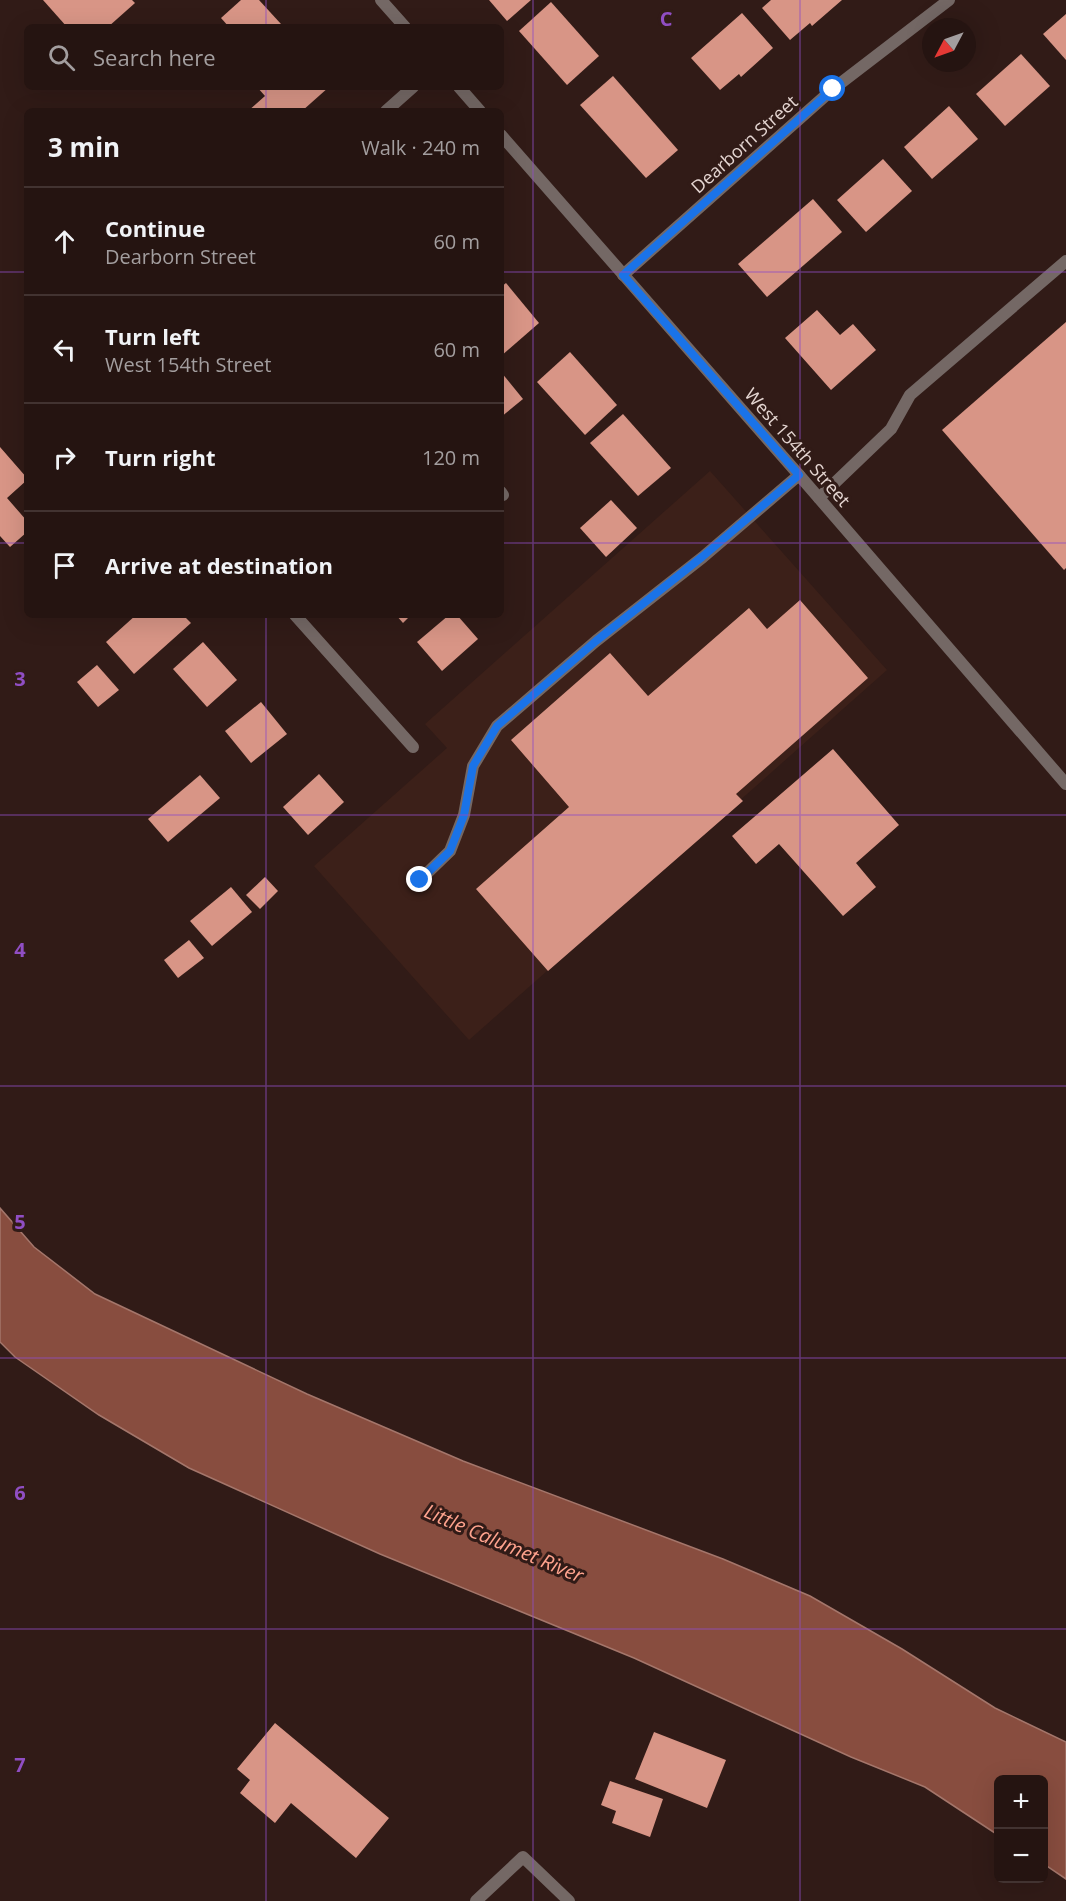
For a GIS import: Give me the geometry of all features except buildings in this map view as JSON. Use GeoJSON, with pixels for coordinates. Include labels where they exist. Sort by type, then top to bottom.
{"type":"FeatureCollection","features":[{"type":"Feature","properties":{"kind":"street"},"geometry":{"type":"LineString","coordinates":[[381,0],[402,24]]}},
{"type":"Feature","properties":{"kind":"street","name":"Dearborn Street"},"geometry":{"type":"LineString","coordinates":[[623,275],[833,89],[949,0]]}},
{"type":"Feature","properties":{"kind":"street"},"geometry":{"type":"LineString","coordinates":[[389,108],[410,90]]}},
{"type":"Feature","properties":{"kind":"street"},"geometry":{"type":"LineString","coordinates":[[462,90],[477,108]]}},
{"type":"Feature","properties":{"kind":"street","name":"West 154th Street"},"geometry":{"type":"LineString","coordinates":[[504,138],[1066,784]]}},
{"type":"Feature","properties":{"kind":"street"},"geometry":{"type":"LineString","coordinates":[[819,498],[891,429],[910,395],[1066,261]]}},
{"type":"Feature","properties":{"kind":"street"},"geometry":{"type":"LineString","coordinates":[[420,880],[450,851],[464,815],[473,766],[497,726],[596,641],[702,557],[799,475]]}},
{"type":"Feature","properties":{"kind":"street"},"geometry":{"type":"LineString","coordinates":[[298,618],[413,747]]}},
{"type":"Feature","properties":{"kind":"street"},"geometry":{"type":"LineString","coordinates":[[476,1901],[523,1857],[569,1901]]}},
{"type":"Feature","properties":{"kind":"shaded area"},"geometry":{"type":"Polygon","coordinates":[[[710,471],[887,670],[469,1040],[314,866],[447,748],[425,724],[710,471]]]}},
{"type":"Feature","properties":{"kind":"water","name":"Little Calumet River"},"geometry":{"type":"Polygon","coordinates":[[[0,1208],[34,1247],[95,1294],[307,1394],[463,1461],[723,1559],[810,1596],[902,1649],[995,1708],[1066,1742],[1066,1879],[1048,1867],[1048,1775],[994,1775],[994,1832],[925,1787],[851,1757],[634,1658],[380,1554],[189,1468],[99,1415],[15,1357],[0,1342],[0,1208]]]}},
{"type":"Feature","properties":{"kind":"route"},"geometry":{"type":"LineString","coordinates":[[420,880],[450,851],[464,815],[473,766],[497,726],[596,641],[702,557],[799,475],[623,275],[833,89]]}}]}
